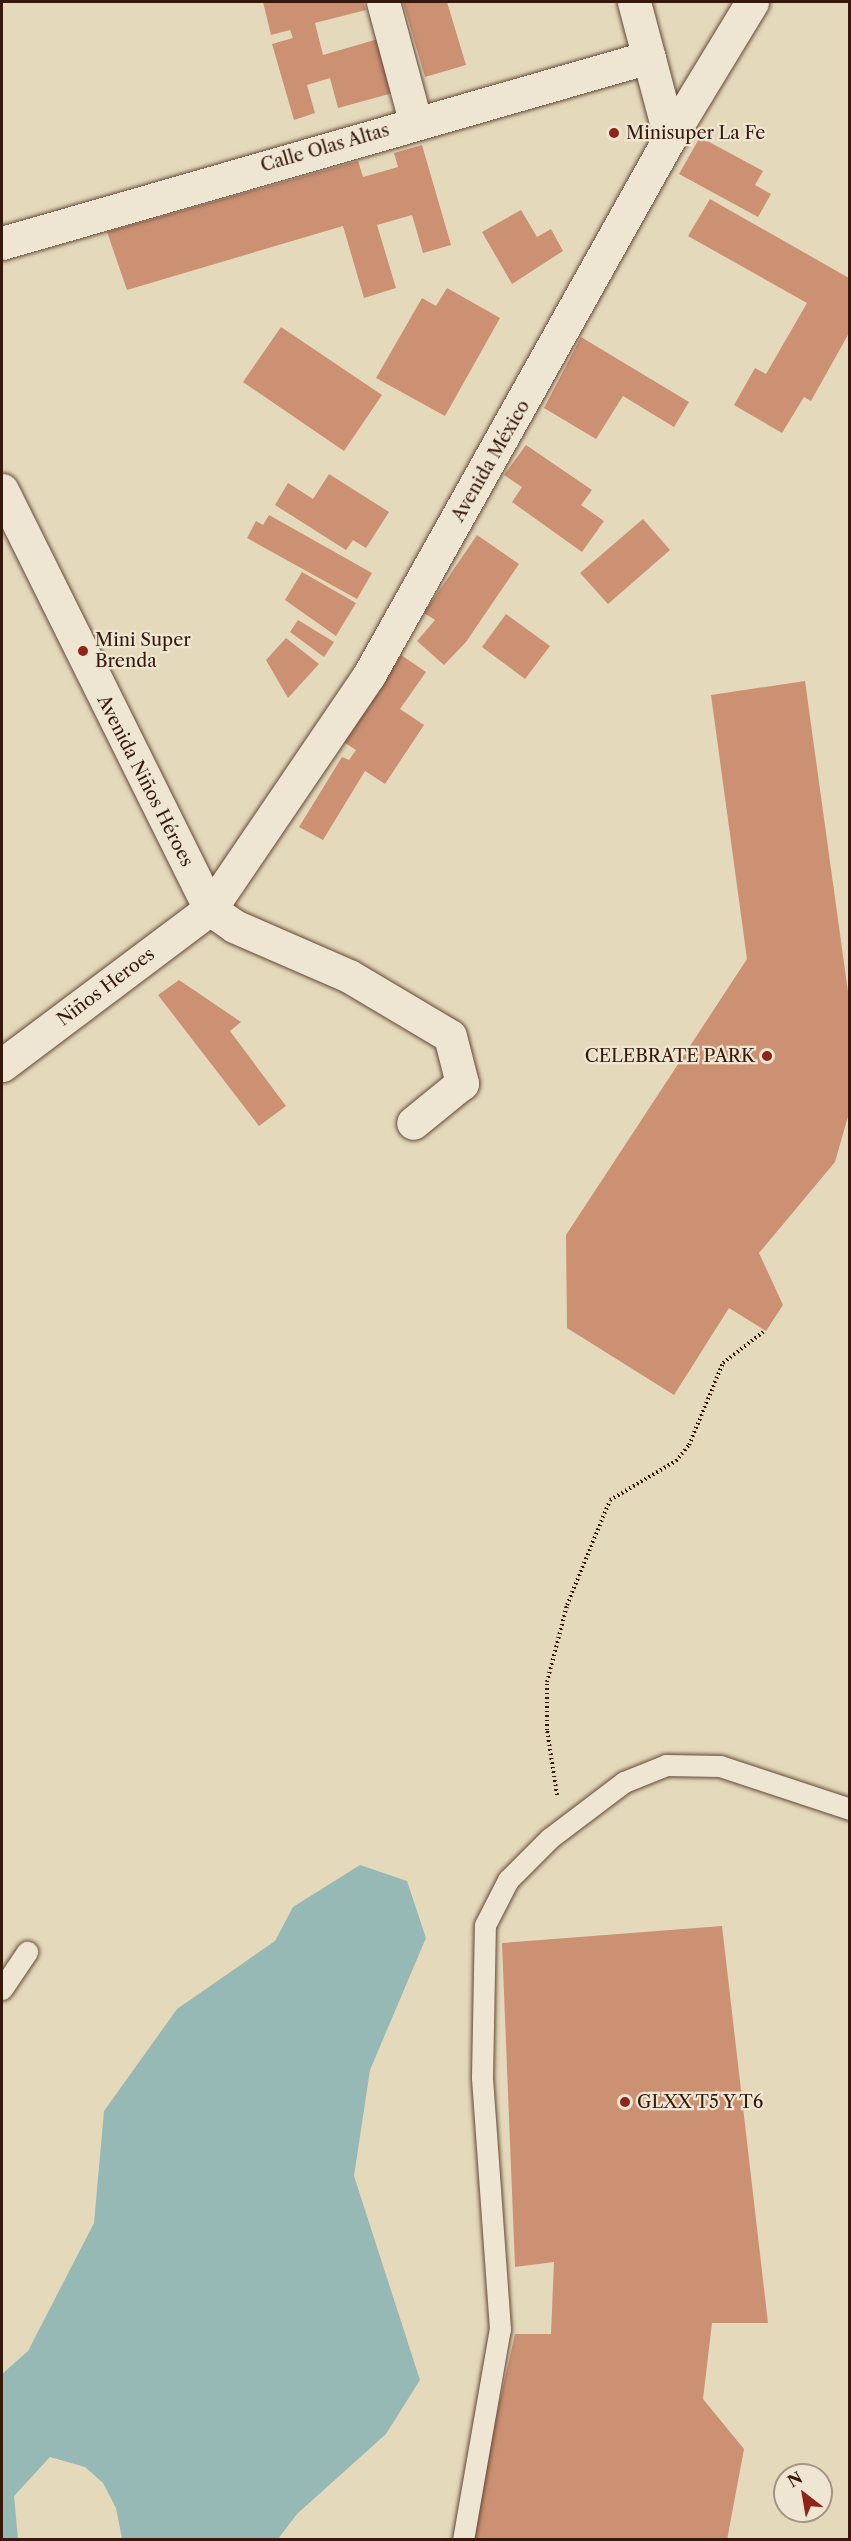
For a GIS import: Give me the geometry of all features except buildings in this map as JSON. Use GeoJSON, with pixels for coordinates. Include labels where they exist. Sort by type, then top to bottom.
{"type":"FeatureCollection","features":[{"type":"Feature","properties":{"kind":"street"},"geometry":{"type":"LineString","coordinates":[[383,2],[415,122]]}},
{"type":"Feature","properties":{"kind":"street"},"geometry":{"type":"LineString","coordinates":[[634,2],[670,137]]}},
{"type":"Feature","properties":{"kind":"street","name":"Avenida México"},"geometry":{"type":"LineString","coordinates":[[210,909],[369,675],[670,137],[752,2]]}},
{"type":"Feature","properties":{"kind":"street","name":"Calle Olas Altas"},"geometry":{"type":"LineString","coordinates":[[2,243],[415,122],[649,57]]}},
{"type":"Feature","properties":{"kind":"street","name":"Avenida Niños Héroes"},"geometry":{"type":"LineString","coordinates":[[2,490],[210,909]]}},
{"type":"Feature","properties":{"kind":"street"},"geometry":{"type":"LineString","coordinates":[[210,909],[234,926],[349,976],[450,1036],[462,1083],[413,1123]]}},
{"type":"Feature","properties":{"kind":"street","name":"Niños Heroes"},"geometry":{"type":"LineString","coordinates":[[2,1065],[210,909]]}},
{"type":"Feature","properties":{"kind":"lane"},"geometry":{"type":"LineString","coordinates":[[463,2540],[500,2329],[482,2077],[485,1925],[508,1880],[562,1828],[624,1782],[666,1765],[720,1766],[849,1809]]}},
{"type":"Feature","properties":{"kind":"lane"},"geometry":{"type":"LineString","coordinates":[[2,1989],[27,1952]]}},
{"type":"Feature","properties":{"kind":"path"},"geometry":{"type":"LineString","coordinates":[[562,1828],[547,1730],[547,1682],[567,1605],[610,1500],[676,1461],[689,1444],[723,1363],[763,1332]]}},
{"type":"Feature","properties":{"kind":"water"},"geometry":{"type":"Polygon","coordinates":[[[360,1865],[407,1881],[426,1938],[370,2070],[354,2176],[420,2380],[386,2434],[297,2514],[278,2539],[122,2539],[116,2508],[103,2483],[85,2467],[50,2457],[14,2496],[18,2539],[2,2539],[2,2374],[28,2351],[94,2223],[104,2111],[177,2009],[275,1941],[293,1907],[360,1865]]]}},
{"type":"Feature","properties":{"kind":"place","name":"Minisuper La Fe"},"geometry":{"type":"Point","coordinates":[614,133]}},
{"type":"Feature","properties":{"kind":"place","name":"Mini Super Brenda"},"geometry":{"type":"Point","coordinates":[83,651]}},
{"type":"Feature","properties":{"kind":"place","name":"CELEBRATE PARK"},"geometry":{"type":"Point","coordinates":[767,1056]}},
{"type":"Feature","properties":{"kind":"place","name":"GLXX T5 Y T6"},"geometry":{"type":"Point","coordinates":[625,2102]}}]}
